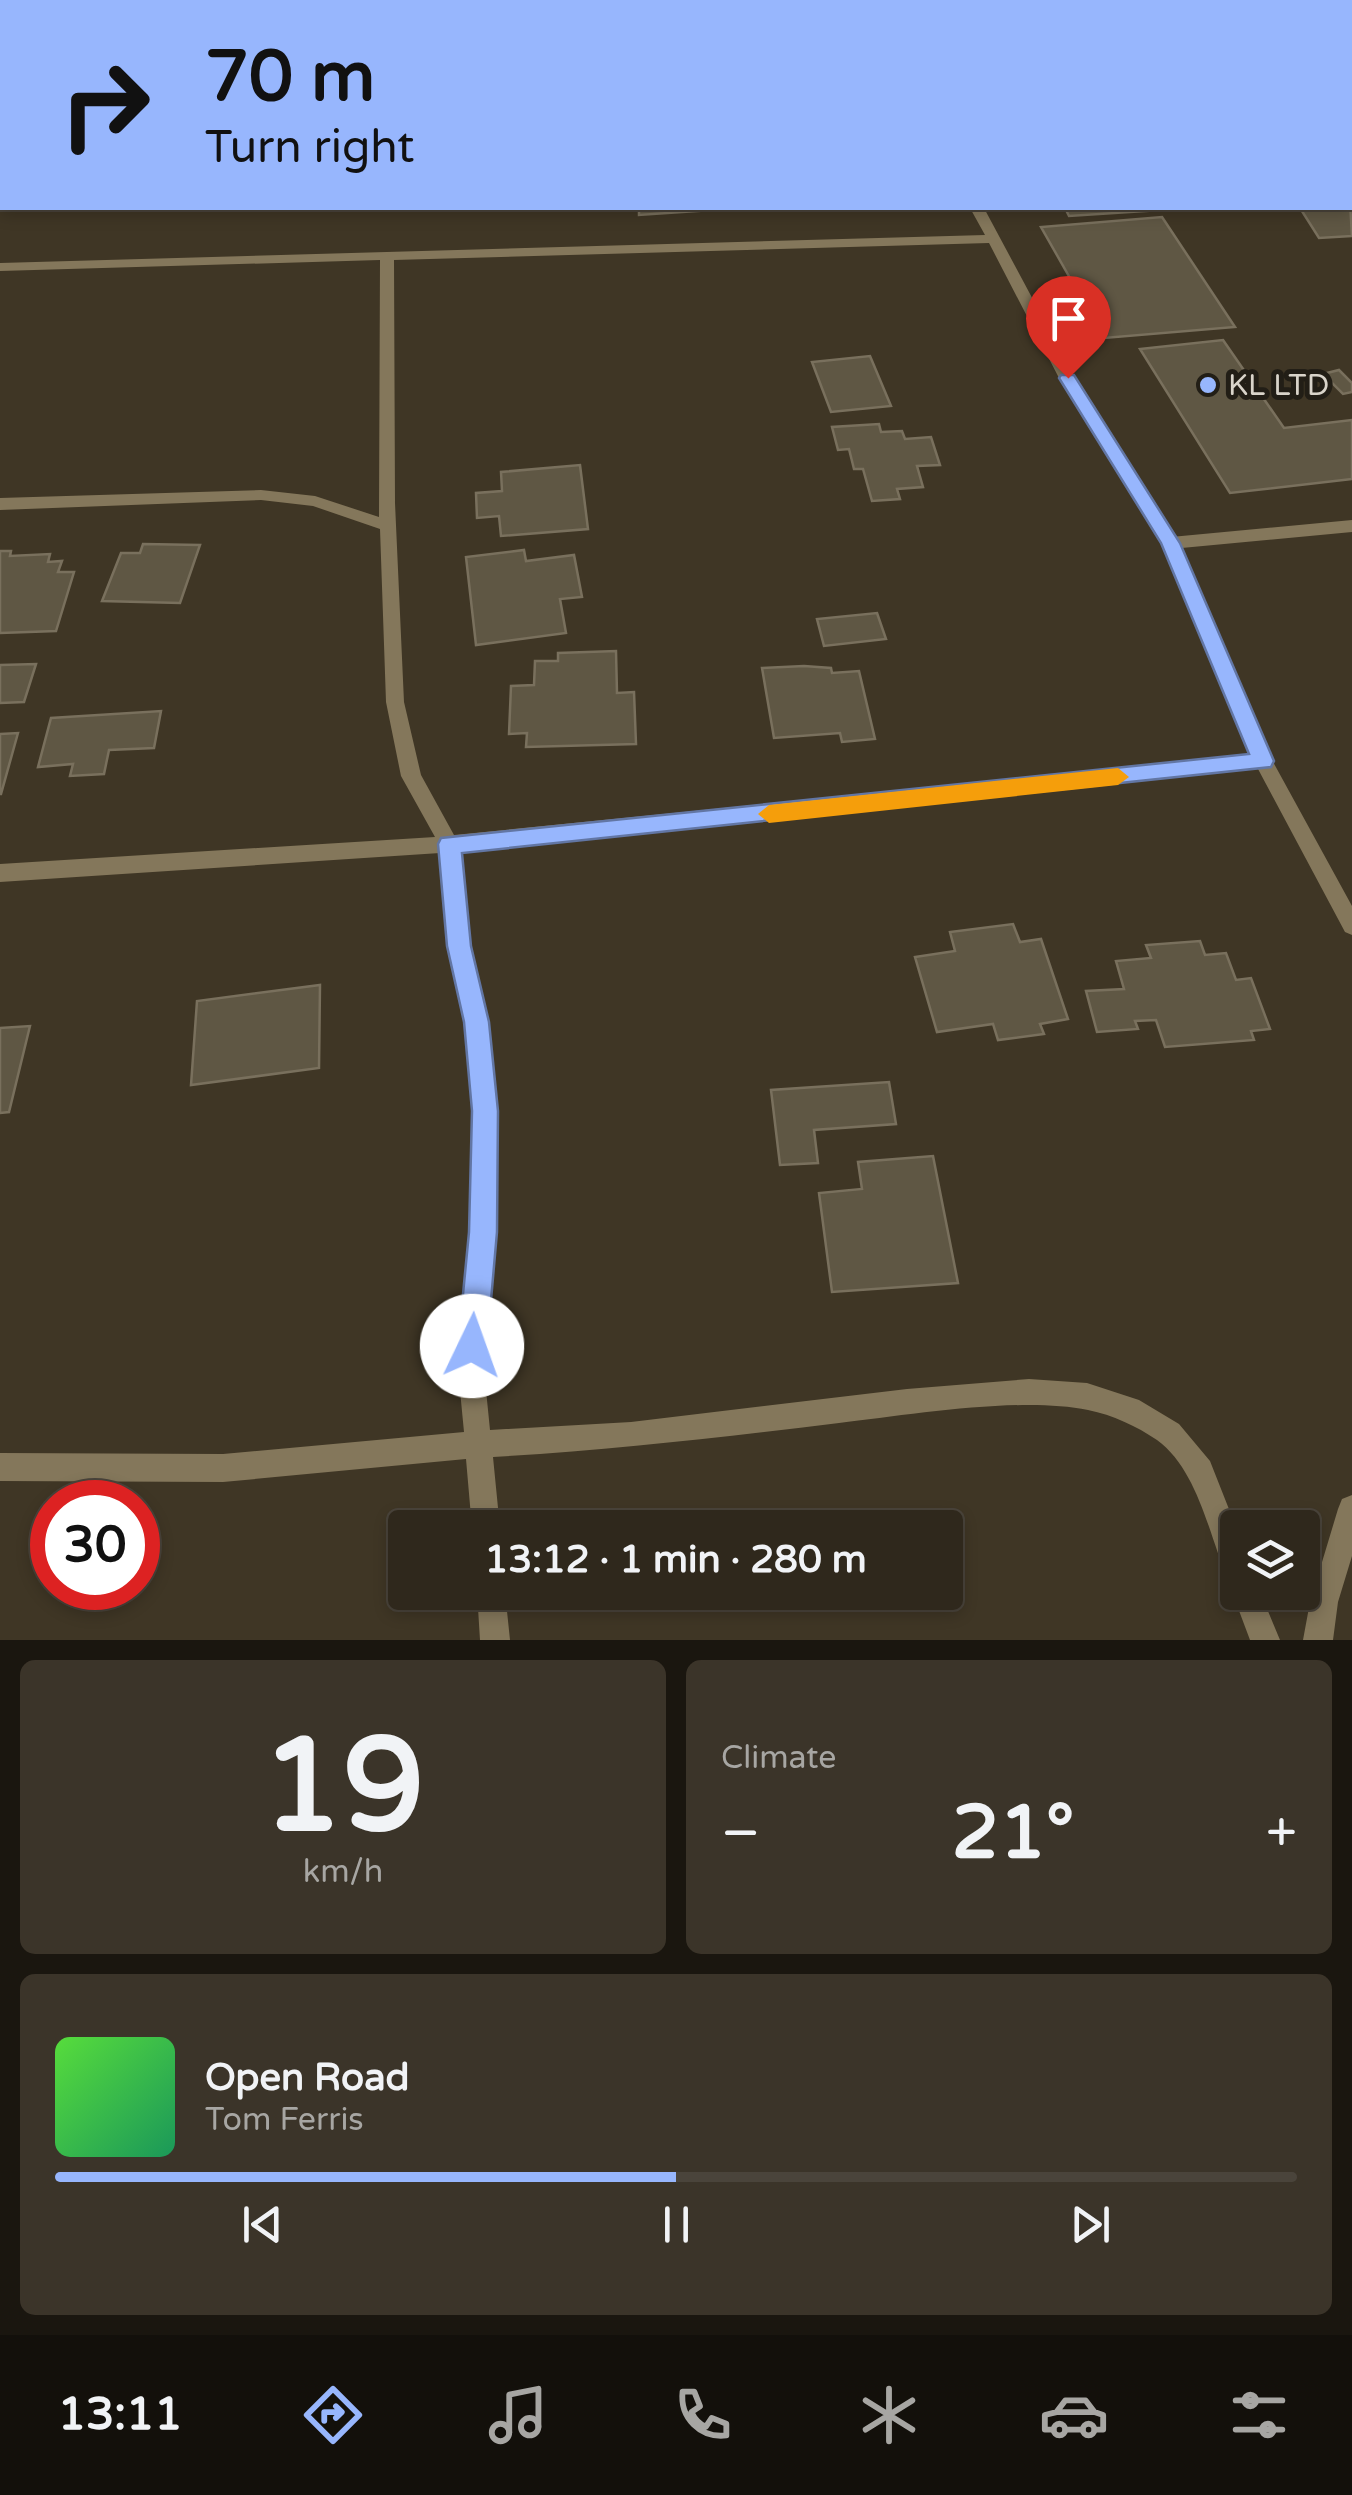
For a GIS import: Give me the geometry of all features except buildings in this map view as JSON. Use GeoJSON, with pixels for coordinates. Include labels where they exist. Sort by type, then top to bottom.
{"type":"FeatureCollection","features":[{"type":"Feature","properties":{"kind":"street"},"geometry":{"type":"LineString","coordinates":[[978,210],[1068,378],[1171,543],[1263,761],[1352,926]]}},
{"type":"Feature","properties":{"kind":"street"},"geometry":{"type":"LineString","coordinates":[[0,267],[994,239]]}},
{"type":"Feature","properties":{"kind":"street"},"geometry":{"type":"LineString","coordinates":[[387,254],[389,526],[399,732],[411,776],[449,844],[459,946],[476,1022],[485,1111],[483,1232],[472,1363],[484,1510]]}},
{"type":"Feature","properties":{"kind":"street"},"geometry":{"type":"LineString","coordinates":[[0,504],[275,496],[344,508],[389,526]]}},
{"type":"Feature","properties":{"kind":"street"},"geometry":{"type":"LineString","coordinates":[[1171,543],[1352,526]]}},
{"type":"Feature","properties":{"kind":"street"},"geometry":{"type":"LineString","coordinates":[[0,873],[449,844],[1263,761]]}},
{"type":"Feature","properties":{"kind":"street"},"geometry":{"type":"LineString","coordinates":[[0,1467],[223,1468],[478,1444],[631,1435],[1029,1392],[1087,1396],[1130,1409],[1170,1433],[1200,1472],[1220,1524]]}},
{"type":"Feature","properties":{"kind":"street"},"geometry":{"type":"LineString","coordinates":[[1318,1640],[1324,1602],[1352,1509]]}},
{"type":"Feature","properties":{"kind":"street"},"geometry":{"type":"LineString","coordinates":[[492,1610],[495,1640]]}},
{"type":"Feature","properties":{"kind":"street"},"geometry":{"type":"LineString","coordinates":[[1253,1610],[1265,1640]]}},
{"type":"Feature","properties":{"kind":"slow traffic"},"geometry":{"type":"LineString","coordinates":[[769,814],[1118,777]]}},
{"type":"Feature","properties":{"kind":"place","name":"KL LTD"},"geometry":{"type":"Point","coordinates":[1208,385]}},
{"type":"Feature","properties":{"kind":"route"},"geometry":{"type":"LineString","coordinates":[[472,1346],[483,1232],[485,1111],[476,1022],[459,946],[449,844],[836,808],[1263,761],[1171,543],[1068,378]]}}]}
